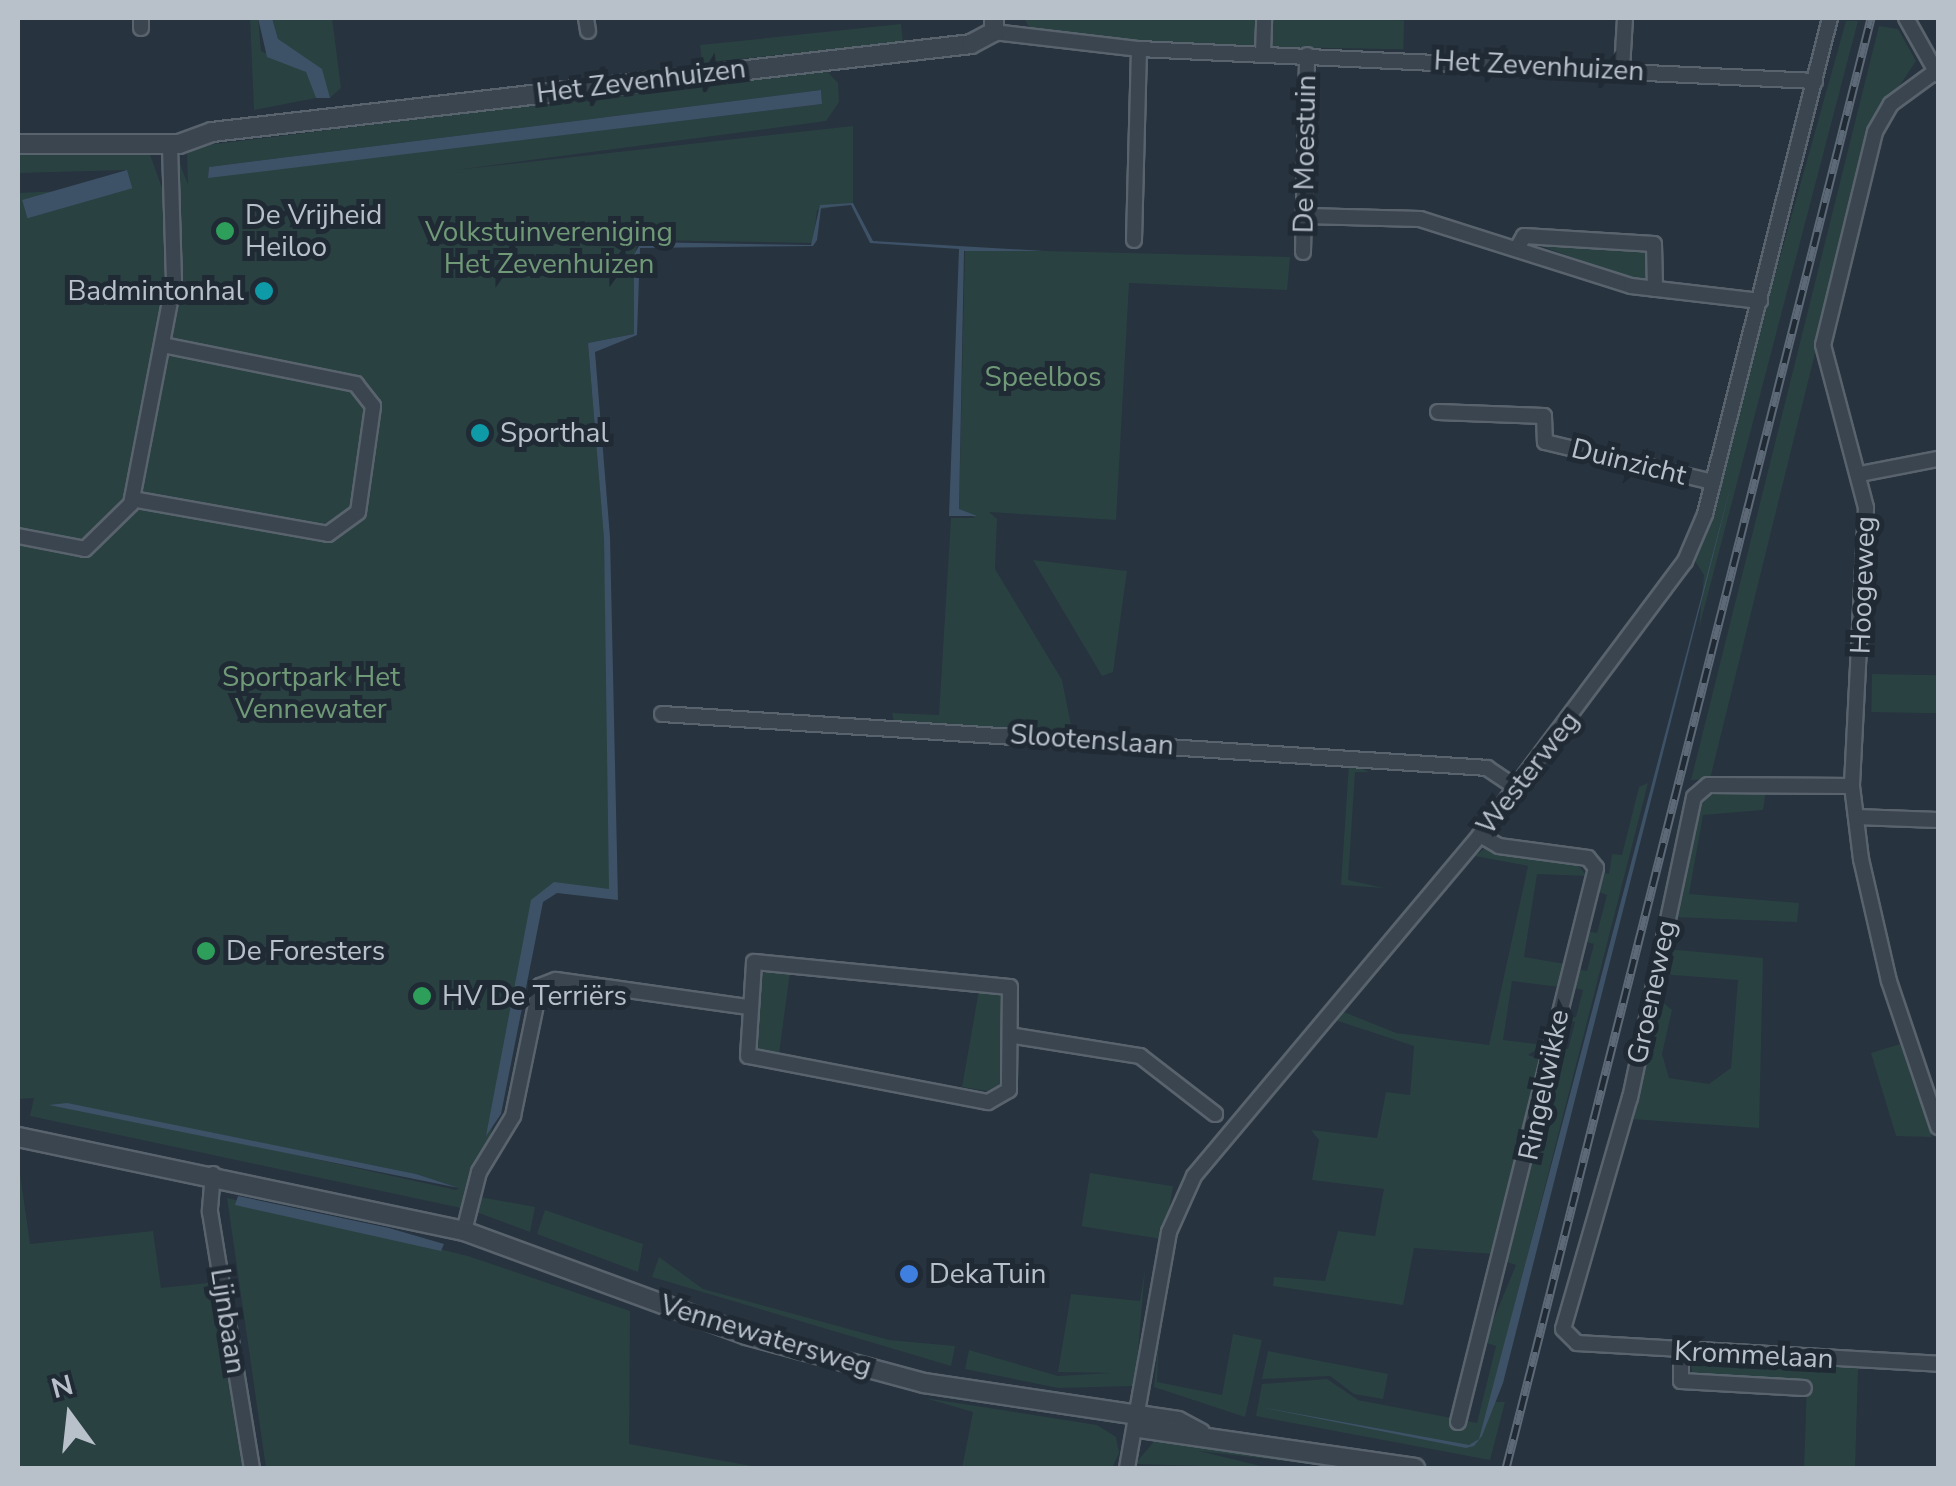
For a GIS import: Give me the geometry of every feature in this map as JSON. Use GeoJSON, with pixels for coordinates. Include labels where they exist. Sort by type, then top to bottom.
{"type":"FeatureCollection","features":[{"type":"Feature","properties":{"kind":"street"},"geometry":{"type":"LineString","coordinates":[[1263,53],[1264,18]]}},
{"type":"Feature","properties":{"kind":"street"},"geometry":{"type":"LineString","coordinates":[[1622,69],[1625,18]]}},
{"type":"Feature","properties":{"kind":"street","name":"Westerweg"},"geometry":{"type":"LineString","coordinates":[[1127,1468],[1169,1232],[1185,1190],[1480,835],[1675,576],[1713,482],[1830,18]]}},
{"type":"Feature","properties":{"kind":"street"},"geometry":{"type":"LineString","coordinates":[[1906,18],[1937,73]]}},
{"type":"Feature","properties":{"kind":"street","name":"Het Zevenhuizen"},"geometry":{"type":"LineString","coordinates":[[18,144],[170,145],[212,132],[972,44],[994,25],[1139,49],[1622,69],[1816,82]]}},
{"type":"Feature","properties":{"kind":"street"},"geometry":{"type":"LineString","coordinates":[[1134,240],[1139,49]]}},
{"type":"Feature","properties":{"kind":"street","name":"De Moestuin"},"geometry":{"type":"LineString","coordinates":[[1303,252],[1307,55]]}},
{"type":"Feature","properties":{"kind":"street","name":"Hoogeweg"},"geometry":{"type":"LineString","coordinates":[[1937,73],[1891,104],[1876,132],[1826,316],[1824,358],[1860,474],[1869,556],[1852,786],[1856,818],[1878,942],[1938,1127]]}},
{"type":"Feature","properties":{"kind":"street"},"geometry":{"type":"LineString","coordinates":[[18,536],[85,549],[132,499],[163,345],[175,257],[170,145]]}},
{"type":"Feature","properties":{"kind":"street"},"geometry":{"type":"LineString","coordinates":[[1306,216],[1420,218],[1520,245],[1655,289],[1760,301]]}},
{"type":"Feature","properties":{"kind":"street"},"geometry":{"type":"LineString","coordinates":[[1520,245],[1524,236],[1654,244],[1655,289]]}},
{"type":"Feature","properties":{"kind":"street"},"geometry":{"type":"LineString","coordinates":[[132,499],[328,534],[358,512],[373,406],[356,384],[163,345]]}},
{"type":"Feature","properties":{"kind":"street","name":"Duinzicht"},"geometry":{"type":"LineString","coordinates":[[1438,412],[1544,416],[1545,442],[1713,482]]}},
{"type":"Feature","properties":{"kind":"street"},"geometry":{"type":"LineString","coordinates":[[1860,474],[1938,458]]}},
{"type":"Feature","properties":{"kind":"street","name":"Slootenslaan"},"geometry":{"type":"LineString","coordinates":[[662,714],[1487,768],[1514,788]]}},
{"type":"Feature","properties":{"kind":"street","name":"Groeneweg"},"geometry":{"type":"LineString","coordinates":[[1570,1340],[1564,1320],[1630,1097],[1694,797],[1708,784],[1852,786]]}},
{"type":"Feature","properties":{"kind":"street"},"geometry":{"type":"LineString","coordinates":[[1856,818],[1938,820]]}},
{"type":"Feature","properties":{"kind":"street","name":"Ringelwikke"},"geometry":{"type":"LineString","coordinates":[[1458,1422],[1596,868],[1588,858],[1499,846],[1480,835]]}},
{"type":"Feature","properties":{"kind":"street"},"geometry":{"type":"LineString","coordinates":[[754,962],[1003,984],[1015,992],[1009,1090],[988,1102],[753,1058],[747,1007],[754,962]]}},
{"type":"Feature","properties":{"kind":"street"},"geometry":{"type":"LineString","coordinates":[[464,1231],[479,1172],[512,1116],[540,986],[556,980],[747,1007]]}},
{"type":"Feature","properties":{"kind":"street"},"geometry":{"type":"LineString","coordinates":[[1015,1036],[1140,1056],[1215,1114]]}},
{"type":"Feature","properties":{"kind":"street","name":"Vennewatersweg"},"geometry":{"type":"LineString","coordinates":[[18,1137],[213,1174],[464,1231],[746,1335],[1076,1410],[1415,1468]]}},
{"type":"Feature","properties":{"kind":"street","name":"Lijnbaan"},"geometry":{"type":"LineString","coordinates":[[213,1174],[210,1212],[252,1468]]}},
{"type":"Feature","properties":{"kind":"street","name":"Krommelaan"},"geometry":{"type":"LineString","coordinates":[[1570,1340],[1682,1351],[1938,1364]]}},
{"type":"Feature","properties":{"kind":"street"},"geometry":{"type":"LineString","coordinates":[[1682,1351],[1682,1381],[1804,1388]]}},
{"type":"Feature","properties":{"kind":"green space"},"geometry":{"type":"Polygon","coordinates":[[[250,18],[258,18],[261,51],[306,72],[316,98],[254,110],[250,18]]]}},
{"type":"Feature","properties":{"kind":"green space"},"geometry":{"type":"Polygon","coordinates":[[[272,18],[332,18],[341,88],[330,98],[278,39],[272,18]]]}},
{"type":"Feature","properties":{"kind":"green space"},"geometry":{"type":"Polygon","coordinates":[[[1024,18],[1260,18],[1259,47],[1062,36],[1030,29],[1024,18]]]}},
{"type":"Feature","properties":{"kind":"green space"},"geometry":{"type":"Polygon","coordinates":[[[1269,18],[1404,20],[1403,49],[1268,47],[1269,18]]]}},
{"type":"Feature","properties":{"kind":"green space"},"geometry":{"type":"Polygon","coordinates":[[[1846,21],[1858,21],[1699,628],[1704,575],[1695,561],[1846,21]]]}},
{"type":"Feature","properties":{"kind":"green space"},"geometry":{"type":"Polygon","coordinates":[[[901,24],[903,42],[702,63],[700,45],[901,24]]]}},
{"type":"Feature","properties":{"kind":"green space"},"geometry":{"type":"Polygon","coordinates":[[[1879,26],[1898,29],[1916,61],[1870,130],[1710,779],[1691,780],[1879,26]]]}},
{"type":"Feature","properties":{"kind":"green space","name":"Sportpark Het Vennewater"},"geometry":{"type":"Polygon","coordinates":[[[824,68],[838,83],[839,102],[826,121],[456,170],[853,126],[853,203],[817,210],[813,243],[647,240],[636,247],[634,334],[588,343],[604,539],[613,896],[561,889],[543,896],[489,1142],[461,1208],[30,1116],[34,1098],[18,1099],[18,193],[131,188],[127,170],[18,173],[18,152],[148,149],[162,188],[179,186],[179,161],[188,185],[187,154],[199,146],[824,68]],[[821,90],[209,167],[208,177],[822,104],[821,90]],[[52,1101],[456,1190],[459,1188],[416,1174],[52,1101]]]}},
{"type":"Feature","properties":{"kind":"green space"},"geometry":{"type":"Polygon","coordinates":[[[1531,242],[1648,247],[1650,283],[1622,276],[1531,242]]]}},
{"type":"Feature","properties":{"kind":"green space","name":"Speelbos"},"geometry":{"type":"Polygon","coordinates":[[[965,249],[1290,257],[1287,290],[1129,283],[1116,520],[989,512],[997,519],[995,569],[1062,680],[1073,735],[894,721],[892,713],[939,715],[951,518],[975,518],[959,509],[965,249]]]}},
{"type":"Feature","properties":{"kind":"green space"},"geometry":{"type":"Polygon","coordinates":[[[1033,560],[1127,571],[1113,672],[1102,676],[1033,560]]]}},
{"type":"Feature","properties":{"kind":"green space"},"geometry":{"type":"Polygon","coordinates":[[[1872,674],[1938,675],[1937,713],[1871,712],[1872,674]]]}},
{"type":"Feature","properties":{"kind":"green space"},"geometry":{"type":"Polygon","coordinates":[[[1349,763],[1369,772],[1355,772],[1348,880],[1384,888],[1341,885],[1349,763]]]}},
{"type":"Feature","properties":{"kind":"green space"},"geometry":{"type":"Polygon","coordinates":[[[1648,783],[1492,1394],[1486,1421],[1493,1402],[1505,1402],[1490,1460],[1256,1416],[1262,1384],[1327,1379],[1358,1400],[1477,1423],[1496,1346],[1484,1342],[1516,1265],[1504,1261],[1553,1090],[1553,1059],[1556,1047],[1568,1049],[1575,1022],[1564,1019],[1576,1017],[1583,990],[1571,987],[1576,969],[1587,971],[1594,944],[1583,941],[1586,931],[1597,933],[1607,895],[1596,891],[1600,872],[1609,874],[1612,854],[1622,855],[1639,787],[1648,783]]]}},
{"type":"Feature","properties":{"kind":"green space"},"geometry":{"type":"Polygon","coordinates":[[[1711,788],[1766,790],[1763,810],[1703,815],[1689,894],[1799,903],[1797,922],[1672,917],[1695,805],[1711,788]]]}},
{"type":"Feature","properties":{"kind":"green space"},"geometry":{"type":"Polygon","coordinates":[[[1484,849],[1576,863],[1587,876],[1537,874],[1524,957],[1565,964],[1559,987],[1512,981],[1503,1040],[1544,1045],[1528,1055],[1540,1059],[1542,1085],[1494,1254],[1414,1248],[1403,1305],[1273,1286],[1274,1277],[1325,1281],[1338,1231],[1375,1236],[1384,1189],[1312,1180],[1319,1140],[1311,1130],[1377,1138],[1386,1092],[1410,1095],[1414,1046],[1332,1019],[1350,997],[1344,1012],[1396,1033],[1489,1045],[1528,866],[1475,856],[1484,849]]]}},
{"type":"Feature","properties":{"kind":"green space"},"geometry":{"type":"Polygon","coordinates":[[[1667,949],[1763,958],[1759,1128],[1631,1119],[1656,997],[1672,1010],[1662,1054],[1669,1078],[1709,1084],[1731,1068],[1738,980],[1660,974],[1667,949]]]}},
{"type":"Feature","properties":{"kind":"green space"},"geometry":{"type":"Polygon","coordinates":[[[790,972],[779,1054],[760,1051],[749,1037],[760,973],[790,972]]]}},
{"type":"Feature","properties":{"kind":"green space"},"geometry":{"type":"Polygon","coordinates":[[[979,990],[1005,996],[1002,1085],[987,1091],[962,1087],[979,990]]]}},
{"type":"Feature","properties":{"kind":"green space"},"geometry":{"type":"Polygon","coordinates":[[[1900,1044],[1932,1137],[1896,1136],[1871,1053],[1900,1044]]]}},
{"type":"Feature","properties":{"kind":"green space"},"geometry":{"type":"Polygon","coordinates":[[[18,1160],[30,1244],[153,1231],[161,1288],[217,1282],[247,1468],[18,1468],[18,1160]]]}},
{"type":"Feature","properties":{"kind":"green space"},"geometry":{"type":"Polygon","coordinates":[[[1090,1173],[1173,1186],[1165,1239],[1082,1226],[1090,1173]]]}},
{"type":"Feature","properties":{"kind":"green space"},"geometry":{"type":"Polygon","coordinates":[[[480,1197],[535,1207],[530,1232],[476,1212],[480,1197]]]}},
{"type":"Feature","properties":{"kind":"green space"},"geometry":{"type":"Polygon","coordinates":[[[227,1198],[468,1256],[630,1311],[629,1444],[763,1468],[266,1468],[227,1198]]]}},
{"type":"Feature","properties":{"kind":"green space"},"geometry":{"type":"Polygon","coordinates":[[[545,1210],[643,1244],[638,1272],[537,1234],[545,1210]]]}},
{"type":"Feature","properties":{"kind":"green space"},"geometry":{"type":"Polygon","coordinates":[[[659,1257],[703,1289],[889,1340],[955,1346],[951,1366],[652,1277],[659,1257]]]}},
{"type":"Feature","properties":{"kind":"green space"},"geometry":{"type":"Polygon","coordinates":[[[1145,1270],[1135,1386],[1058,1388],[965,1369],[969,1350],[1058,1376],[1112,1373],[1058,1372],[1071,1294],[1140,1301],[1145,1270]]]}},
{"type":"Feature","properties":{"kind":"green space"},"geometry":{"type":"Polygon","coordinates":[[[1233,1334],[1262,1340],[1245,1417],[1154,1387],[1159,1336],[1157,1382],[1222,1395],[1233,1334]]]}},
{"type":"Feature","properties":{"kind":"green space"},"geometry":{"type":"Polygon","coordinates":[[[1268,1351],[1388,1374],[1383,1399],[1354,1394],[1330,1376],[1262,1379],[1268,1351]]]}},
{"type":"Feature","properties":{"kind":"green space"},"geometry":{"type":"Polygon","coordinates":[[[1689,1355],[1858,1368],[1855,1468],[1804,1468],[1807,1383],[1693,1376],[1689,1355]]]}},
{"type":"Feature","properties":{"kind":"green space"},"geometry":{"type":"Polygon","coordinates":[[[925,1398],[1097,1425],[1116,1437],[1119,1453],[1112,1468],[962,1468],[973,1412],[925,1398]]]}},
{"type":"Feature","properties":{"kind":"green space"},"geometry":{"type":"Polygon","coordinates":[[[1156,1439],[1344,1468],[1199,1451],[1269,1468],[1135,1464],[1156,1439]]]}},
{"type":"Feature","properties":{"kind":"water"},"geometry":{"type":"Polygon","coordinates":[[[258,18],[272,18],[278,39],[322,69],[330,98],[316,98],[306,72],[267,57],[258,18]]]}},
{"type":"Feature","properties":{"kind":"water"},"geometry":{"type":"Polygon","coordinates":[[[821,90],[822,104],[208,178],[209,167],[821,90]]]}},
{"type":"Feature","properties":{"kind":"water"},"geometry":{"type":"Polygon","coordinates":[[[127,170],[132,188],[27,218],[22,200],[127,170]]]}},
{"type":"Feature","properties":{"kind":"water"},"geometry":{"type":"Polygon","coordinates":[[[853,203],[873,241],[1044,251],[964,251],[959,509],[977,516],[949,516],[959,249],[870,243],[851,205],[821,208],[813,246],[640,248],[637,335],[595,352],[610,537],[618,900],[557,893],[543,902],[501,1114],[486,1136],[531,900],[554,882],[609,889],[604,539],[588,343],[634,334],[634,255],[641,242],[811,245],[820,205],[853,203]]]}},
{"type":"Feature","properties":{"kind":"water"},"geometry":{"type":"Polygon","coordinates":[[[1733,477],[1503,1383],[1482,1436],[1474,1446],[1466,1448],[1260,1407],[1469,1445],[1479,1439],[1733,477]]]}},
{"type":"Feature","properties":{"kind":"water"},"geometry":{"type":"Polygon","coordinates":[[[67,1103],[416,1174],[459,1188],[49,1105],[67,1103]]]}},
{"type":"Feature","properties":{"kind":"water"},"geometry":{"type":"Polygon","coordinates":[[[238,1196],[389,1228],[444,1244],[441,1251],[235,1205],[238,1196]]]}},
{"type":"Feature","properties":{"kind":"railway"},"geometry":{"type":"LineString","coordinates":[[1506,1468],[1871,18]]}},
{"type":"Feature","properties":{"kind":"place","name":"De Vrijheid Heiloo"},"geometry":{"type":"Point","coordinates":[225,231]}},
{"type":"Feature","properties":{"kind":"place","name":"Badmintonhal"},"geometry":{"type":"Point","coordinates":[264,291]}},
{"type":"Feature","properties":{"kind":"place","name":"Sporthal"},"geometry":{"type":"Point","coordinates":[480,433]}},
{"type":"Feature","properties":{"kind":"place","name":"De Foresters"},"geometry":{"type":"Point","coordinates":[206,951]}},
{"type":"Feature","properties":{"kind":"place","name":"HV De Terriërs"},"geometry":{"type":"Point","coordinates":[422,996]}},
{"type":"Feature","properties":{"kind":"place","name":"DekaTuin"},"geometry":{"type":"Point","coordinates":[909,1274]}},
{"type":"Feature","properties":{"kind":"park label","name":"Volkstuinvereniging Het Zevenhuizen"},"geometry":{"type":"Point","coordinates":[549,248]}}]}
